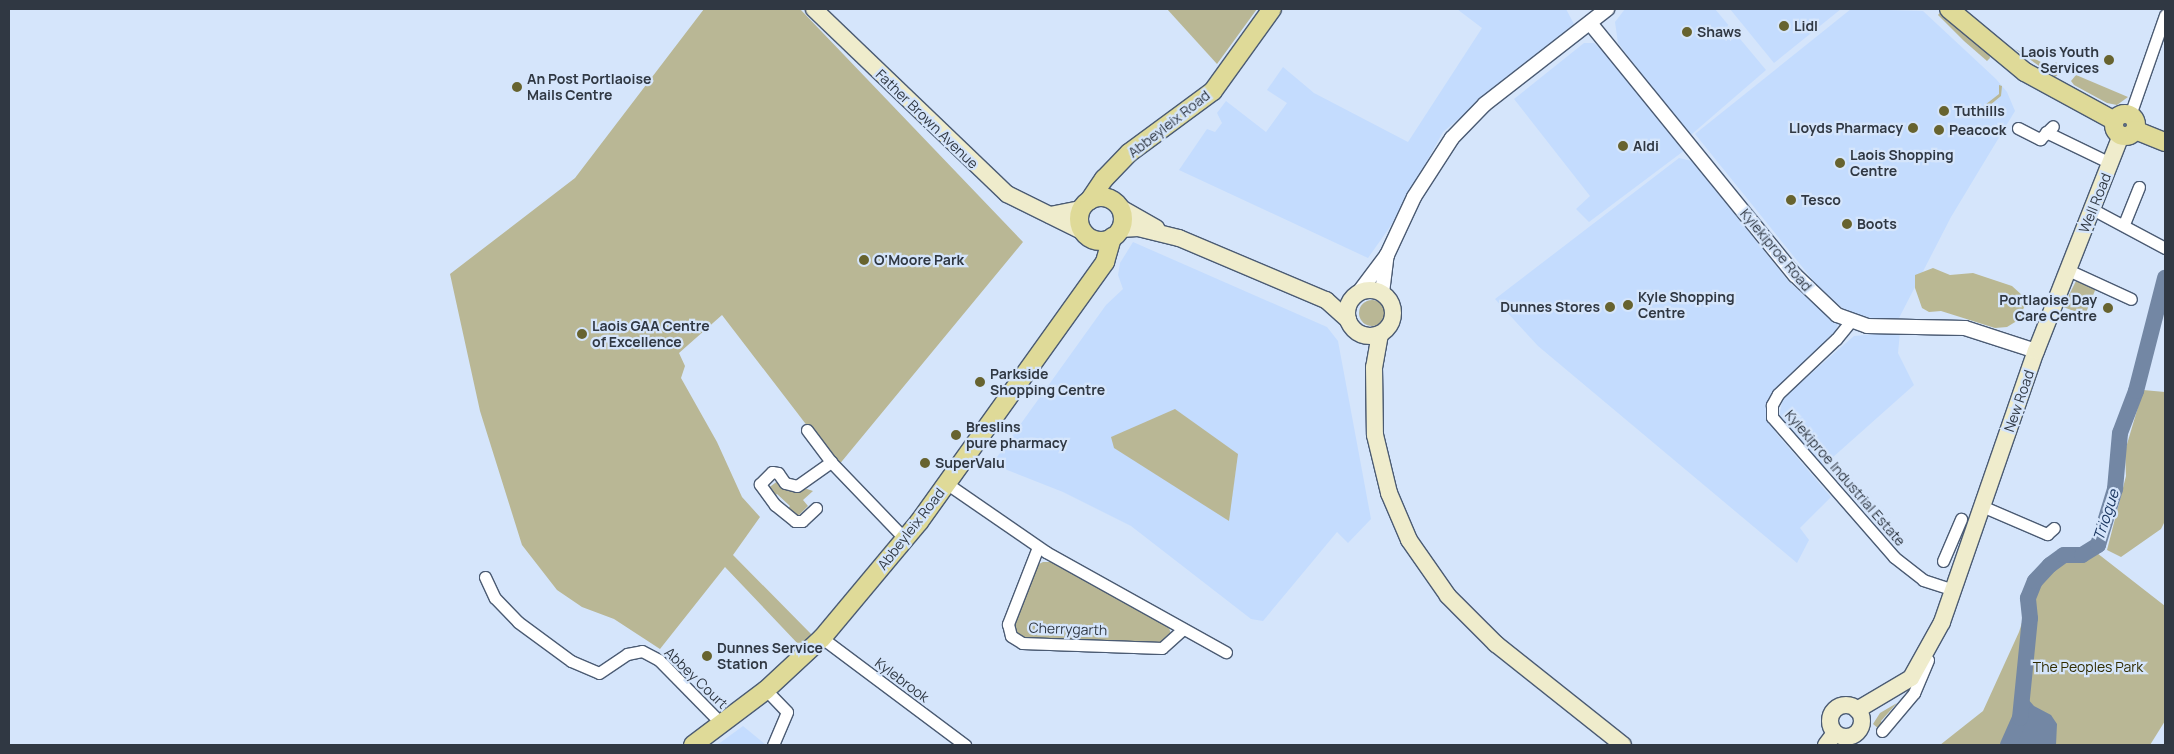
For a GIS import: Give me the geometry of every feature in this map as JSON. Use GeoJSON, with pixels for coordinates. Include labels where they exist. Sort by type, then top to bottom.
{"type":"FeatureCollection","features":[{"type":"Feature","properties":{"kind":"main road","name":"Father Brown Avenue"},"geometry":{"type":"LineString","coordinates":[[814,9],[991,180],[1021,204],[1050,215],[1086,234]]}},
{"type":"Feature","properties":{"kind":"main road","name":"Abbeyleix Road"},"geometry":{"type":"LineString","coordinates":[[1085,205],[1118,166],[1144,141],[1213,91],[1272,9]]}},
{"type":"Feature","properties":{"kind":"main road"},"geometry":{"type":"LineString","coordinates":[[1949,9],[1972,27],[2003,56],[2044,85],[2125,126],[2165,142]]}},
{"type":"Feature","properties":{"kind":"main road"},"geometry":{"type":"LineString","coordinates":[[1958,9],[1972,27]]}},
{"type":"Feature","properties":{"kind":"main road","name":"Well Road"},"geometry":{"type":"LineString","coordinates":[[2068,270],[2125,126]]}},
{"type":"Feature","properties":{"kind":"main road","name":"Abbeyleix Road"},"geometry":{"type":"LineString","coordinates":[[1117,205],[1113,184],[1118,166]]}},
{"type":"Feature","properties":{"kind":"main road"},"geometry":{"type":"LineString","coordinates":[[1050,215],[1085,205],[1100,197],[1162,232],[1326,300],[1348,320],[1358,333],[1374,367]]}},
{"type":"Feature","properties":{"kind":"main road"},"geometry":{"type":"LineString","coordinates":[[1085,205],[1079,220],[1086,234],[1092,279]]}},
{"type":"Feature","properties":{"kind":"main road"},"geometry":{"type":"LineString","coordinates":[[1116,233],[1122,218],[1117,205]]}},
{"type":"Feature","properties":{"kind":"main road"},"geometry":{"type":"LineString","coordinates":[[1086,234],[1102,241],[1116,233],[1162,232]]}},
{"type":"Feature","properties":{"kind":"main road","name":"Abbeyleix Road"},"geometry":{"type":"LineString","coordinates":[[693,745],[766,690],[822,638],[905,539],[1105,262],[1116,233]]}},
{"type":"Feature","properties":{"kind":"main road","name":"New Road"},"geometry":{"type":"LineString","coordinates":[[1831,739],[1830,721],[1836,709],[1844,705],[1857,710],[1911,678],[1925,656],[1953,590],[1984,507],[2036,351],[2068,270]]}},
{"type":"Feature","properties":{"kind":"main road"},"geometry":{"type":"LineString","coordinates":[[1326,300],[1356,295],[1372,289],[1382,293],[1390,301],[1393,317],[1389,327],[1380,334],[1369,336],[1358,333]]}},
{"type":"Feature","properties":{"kind":"main road"},"geometry":{"type":"LineString","coordinates":[[1348,320],[1347,308],[1356,295]]}},
{"type":"Feature","properties":{"kind":"main road"},"geometry":{"type":"LineString","coordinates":[[1380,334],[1374,367],[1374,421],[1382,467],[1397,515],[1420,558],[1448,596],[1498,645],[1623,745]]}},
{"type":"Feature","properties":{"kind":"street"},"geometry":{"type":"LineString","coordinates":[[1356,295],[1387,255],[1433,163],[1464,124],[1511,84],[1607,9]]}},
{"type":"Feature","properties":{"kind":"street","name":"Well Road"},"geometry":{"type":"LineString","coordinates":[[2125,126],[2165,15]]}},
{"type":"Feature","properties":{"kind":"street","name":"Kylekiproe Road"},"geometry":{"type":"LineString","coordinates":[[1590,22],[1795,275],[1821,302],[1850,322],[1867,326],[1965,328],[2036,351]]}},
{"type":"Feature","properties":{"kind":"street"},"geometry":{"type":"LineString","coordinates":[[2018,128],[2036,139],[2049,129],[2110,163]]}},
{"type":"Feature","properties":{"kind":"street"},"geometry":{"type":"LineString","coordinates":[[2124,224],[2139,187]]}},
{"type":"Feature","properties":{"kind":"street"},"geometry":{"type":"LineString","coordinates":[[2092,209],[2124,224],[2164,247]]}},
{"type":"Feature","properties":{"kind":"street"},"geometry":{"type":"LineString","coordinates":[[1382,293],[1387,255]]}},
{"type":"Feature","properties":{"kind":"street"},"geometry":{"type":"LineString","coordinates":[[2068,270],[2131,299]]}},
{"type":"Feature","properties":{"kind":"street","name":"Kylekiproe Industrial Estate"},"geometry":{"type":"LineString","coordinates":[[1850,322],[1836,339],[1778,394],[1772,405],[1772,417],[1894,557],[1923,580],[1953,590]]}},
{"type":"Feature","properties":{"kind":"street"},"geometry":{"type":"LineString","coordinates":[[807,430],[830,462],[905,539]]}},
{"type":"Feature","properties":{"kind":"street"},"geometry":{"type":"LineString","coordinates":[[816,508],[802,521],[790,519],[775,505],[760,484],[772,472],[778,473],[784,483],[797,486],[830,462]]}},
{"type":"Feature","properties":{"kind":"street"},"geometry":{"type":"LineString","coordinates":[[946,483],[1038,547],[1226,652]]}},
{"type":"Feature","properties":{"kind":"street"},"geometry":{"type":"LineString","coordinates":[[1984,507],[2047,534],[2054,528]]}},
{"type":"Feature","properties":{"kind":"street"},"geometry":{"type":"LineString","coordinates":[[1943,561],[1961,519]]}},
{"type":"Feature","properties":{"kind":"street"},"geometry":{"type":"LineString","coordinates":[[1954,536],[1972,538]]}},
{"type":"Feature","properties":{"kind":"street","name":"Cherrygarth"},"geometry":{"type":"LineString","coordinates":[[1038,547],[1008,624],[1011,636],[1022,643],[1162,648],[1183,628]]}},
{"type":"Feature","properties":{"kind":"street","name":"Abbey Court"},"geometry":{"type":"LineString","coordinates":[[486,577],[495,598],[518,622],[571,661],[599,673],[627,654],[642,651],[659,660],[722,724]]}},
{"type":"Feature","properties":{"kind":"street","name":"Kylebrook"},"geometry":{"type":"LineString","coordinates":[[822,638],[965,745]]}},
{"type":"Feature","properties":{"kind":"street"},"geometry":{"type":"LineString","coordinates":[[1882,731],[1914,694],[1929,661],[1925,656]]}},
{"type":"Feature","properties":{"kind":"street"},"geometry":{"type":"LineString","coordinates":[[766,690],[786,712],[774,745]]}},
{"type":"Feature","properties":{"kind":"shaded area"},"geometry":{"type":"Polygon","coordinates":[[[1457,9],[1566,9],[1574,24],[1443,132],[1392,224],[1368,258],[1179,170],[1207,129],[1215,132],[1222,123],[1217,113],[1226,101],[1266,132],[1287,103],[1267,90],[1283,67],[1314,93],[1408,142],[1482,28],[1457,9]]]}},
{"type":"Feature","properties":{"kind":"shaded area","name":"Shaws"},"geometry":{"type":"Polygon","coordinates":[[[1625,9],[1715,9],[1766,70],[1692,134],[1687,133],[1618,43],[1615,22],[1625,9]]]}},
{"type":"Feature","properties":{"kind":"shaded area","name":"Lidl"},"geometry":{"type":"Polygon","coordinates":[[[1730,9],[1841,9],[1774,63],[1730,9]]]}},
{"type":"Feature","properties":{"kind":"shaded area","name":"Laois Shopping Centre"},"geometry":{"type":"Polygon","coordinates":[[[1851,9],[1923,11],[1996,79],[2007,92],[2015,111],[1951,217],[1899,318],[1883,321],[1847,312],[1816,284],[1695,134],[1851,9]]]}},
{"type":"Feature","properties":{"kind":"shaded area"},"geometry":{"type":"Polygon","coordinates":[[[1584,43],[1594,43],[1610,58],[1685,150],[1589,222],[1576,209],[1590,196],[1514,99],[1584,43]]]}},
{"type":"Feature","properties":{"kind":"shaded area","name":"Kyle Shopping Centre"},"geometry":{"type":"Polygon","coordinates":[[[1679,158],[1692,161],[1789,282],[1838,324],[1836,333],[1768,415],[1776,433],[1831,497],[1800,528],[1809,540],[1797,563],[1538,346],[1495,299],[1679,158]]]}},
{"type":"Feature","properties":{"kind":"shaded area"},"geometry":{"type":"Polygon","coordinates":[[[1133,242],[1327,327],[1338,341],[1371,519],[1348,543],[1337,532],[1263,621],[1251,619],[1131,526],[1063,492],[992,464],[1106,305],[1123,289],[1118,275],[1120,263],[1133,242]]]}},
{"type":"Feature","properties":{"kind":"shaded area"},"geometry":{"type":"Polygon","coordinates":[[[1933,268],[1950,275],[1973,273],[2012,286],[2023,296],[2025,304],[2020,319],[2007,327],[1995,328],[1941,311],[1929,312],[1922,308],[1915,288],[1915,275],[1933,268]]]}},
{"type":"Feature","properties":{"kind":"shaded area"},"geometry":{"type":"Polygon","coordinates":[[[1900,332],[1898,353],[1914,385],[1823,466],[1779,416],[1783,398],[1854,336],[1900,332]]]}},
{"type":"Feature","properties":{"kind":"shaded area"},"geometry":{"type":"Polygon","coordinates":[[[2020,690],[2034,706],[2051,715],[2057,724],[2056,745],[2008,745],[2020,718],[2020,690]]]}},
{"type":"Feature","properties":{"kind":"shaded area"},"geometry":{"type":"Polygon","coordinates":[[[743,726],[766,745],[717,745],[743,726]]]}},
{"type":"Feature","properties":{"kind":"green space","name":"Laois GAA Centre of Excellence"},"geometry":{"type":"Polygon","coordinates":[[[704,9],[800,9],[1023,242],[838,466],[722,315],[679,353],[685,366],[681,378],[717,442],[742,497],[760,517],[733,555],[812,635],[800,646],[725,567],[660,649],[614,619],[582,607],[557,590],[522,545],[480,411],[450,274],[575,178],[704,9]]]}},
{"type":"Feature","properties":{"kind":"green space"},"geometry":{"type":"Polygon","coordinates":[[[1167,9],[1257,9],[1217,64],[1167,9]]]}},
{"type":"Feature","properties":{"kind":"green space"},"geometry":{"type":"Polygon","coordinates":[[[1942,10],[1989,54],[1990,58],[1987,61],[1938,15],[1942,10]]]}},
{"type":"Feature","properties":{"kind":"green space"},"geometry":{"type":"Polygon","coordinates":[[[2015,49],[2053,68],[2056,62],[2062,72],[2055,77],[2015,49]]]}},
{"type":"Feature","properties":{"kind":"green space"},"geometry":{"type":"Polygon","coordinates":[[[2076,75],[2128,97],[2117,105],[2107,103],[2074,85],[2071,81],[2076,75]]]}},
{"type":"Feature","properties":{"kind":"green space"},"geometry":{"type":"Polygon","coordinates":[[[1999,85],[2002,86],[2001,96],[1978,115],[1976,112],[1999,94],[1999,85]]]}},
{"type":"Feature","properties":{"kind":"green space"},"geometry":{"type":"Polygon","coordinates":[[[2077,279],[2096,288],[2085,315],[2063,307],[2077,279]]]}},
{"type":"Feature","properties":{"kind":"green space"},"geometry":{"type":"Polygon","coordinates":[[[1372,300],[1381,304],[1385,313],[1381,322],[1372,326],[1363,322],[1359,313],[1363,304],[1372,300]]]}},
{"type":"Feature","properties":{"kind":"green space"},"geometry":{"type":"Polygon","coordinates":[[[2143,390],[2165,392],[2165,521],[2161,529],[2121,557],[2107,550],[2126,476],[2125,451],[2143,390]]]}},
{"type":"Feature","properties":{"kind":"green space"},"geometry":{"type":"Polygon","coordinates":[[[1175,409],[1238,454],[1229,521],[1114,448],[1111,437],[1175,409]]]}},
{"type":"Feature","properties":{"kind":"green space"},"geometry":{"type":"Polygon","coordinates":[[[779,480],[790,491],[804,488],[813,491],[803,500],[808,506],[796,518],[786,511],[790,506],[777,494],[772,498],[767,489],[779,480]]]}},
{"type":"Feature","properties":{"kind":"green space","name":"The Peoples Park"},"geometry":{"type":"Polygon","coordinates":[[[2088,546],[2165,606],[2165,721],[2150,745],[1940,745],[1983,711],[2019,632],[2026,610],[2025,597],[2032,580],[2050,557],[2088,546]]]}},
{"type":"Feature","properties":{"kind":"green space"},"geometry":{"type":"Polygon","coordinates":[[[1043,562],[1053,562],[1168,625],[1171,634],[1162,642],[1153,643],[1026,640],[1014,631],[1014,616],[1035,566],[1043,562]]]}},
{"type":"Feature","properties":{"kind":"green space"},"geometry":{"type":"Polygon","coordinates":[[[1897,703],[1881,721],[1883,725],[1879,729],[1873,724],[1880,713],[1897,703]]]}},
{"type":"Feature","properties":{"kind":"waterway","name":"Triogue"},"geometry":{"type":"LineString","coordinates":[[2008,745],[2020,718],[2030,618],[2028,598],[2035,581],[2050,565],[2064,555],[2082,555],[2098,545],[2115,489],[2120,433],[2136,391],[2165,278]]}},
{"type":"Feature","properties":{"kind":"place","name":"Lidl"},"geometry":{"type":"Point","coordinates":[1784,26]}},
{"type":"Feature","properties":{"kind":"place","name":"Shaws"},"geometry":{"type":"Point","coordinates":[1687,32]}},
{"type":"Feature","properties":{"kind":"place","name":"Laois Youth Services"},"geometry":{"type":"Point","coordinates":[2109,60]}},
{"type":"Feature","properties":{"kind":"place","name":"An Post Portlaoise Mails Centre"},"geometry":{"type":"Point","coordinates":[517,87]}},
{"type":"Feature","properties":{"kind":"place","name":"Tuthills"},"geometry":{"type":"Point","coordinates":[1944,111]}},
{"type":"Feature","properties":{"kind":"place","name":"Lloyds Pharmacy"},"geometry":{"type":"Point","coordinates":[1913,128]}},
{"type":"Feature","properties":{"kind":"place","name":"Peacock"},"geometry":{"type":"Point","coordinates":[1939,130]}},
{"type":"Feature","properties":{"kind":"place","name":"Aldi"},"geometry":{"type":"Point","coordinates":[1623,146]}},
{"type":"Feature","properties":{"kind":"place","name":"Laois Shopping Centre"},"geometry":{"type":"Point","coordinates":[1840,163]}},
{"type":"Feature","properties":{"kind":"place","name":"Tesco"},"geometry":{"type":"Point","coordinates":[1791,200]}},
{"type":"Feature","properties":{"kind":"place","name":"Boots"},"geometry":{"type":"Point","coordinates":[1847,224]}},
{"type":"Feature","properties":{"kind":"place","name":"O'Moore Park"},"geometry":{"type":"Point","coordinates":[864,260]}},
{"type":"Feature","properties":{"kind":"place","name":"Kyle Shopping Centre"},"geometry":{"type":"Point","coordinates":[1628,305]}},
{"type":"Feature","properties":{"kind":"place","name":"Dunnes Stores"},"geometry":{"type":"Point","coordinates":[1610,307]}},
{"type":"Feature","properties":{"kind":"place","name":"Portlaoise Day Care Centre"},"geometry":{"type":"Point","coordinates":[2108,308]}},
{"type":"Feature","properties":{"kind":"place","name":"Laois GAA Centre of Excellence"},"geometry":{"type":"Point","coordinates":[582,334]}},
{"type":"Feature","properties":{"kind":"place","name":"Parkside Shopping Centre"},"geometry":{"type":"Point","coordinates":[980,382]}},
{"type":"Feature","properties":{"kind":"place","name":"Breslins pure pharmacy"},"geometry":{"type":"Point","coordinates":[956,435]}},
{"type":"Feature","properties":{"kind":"place","name":"SuperValu"},"geometry":{"type":"Point","coordinates":[925,463]}},
{"type":"Feature","properties":{"kind":"place","name":"Dunnes Service Station"},"geometry":{"type":"Point","coordinates":[707,656]}}]}
